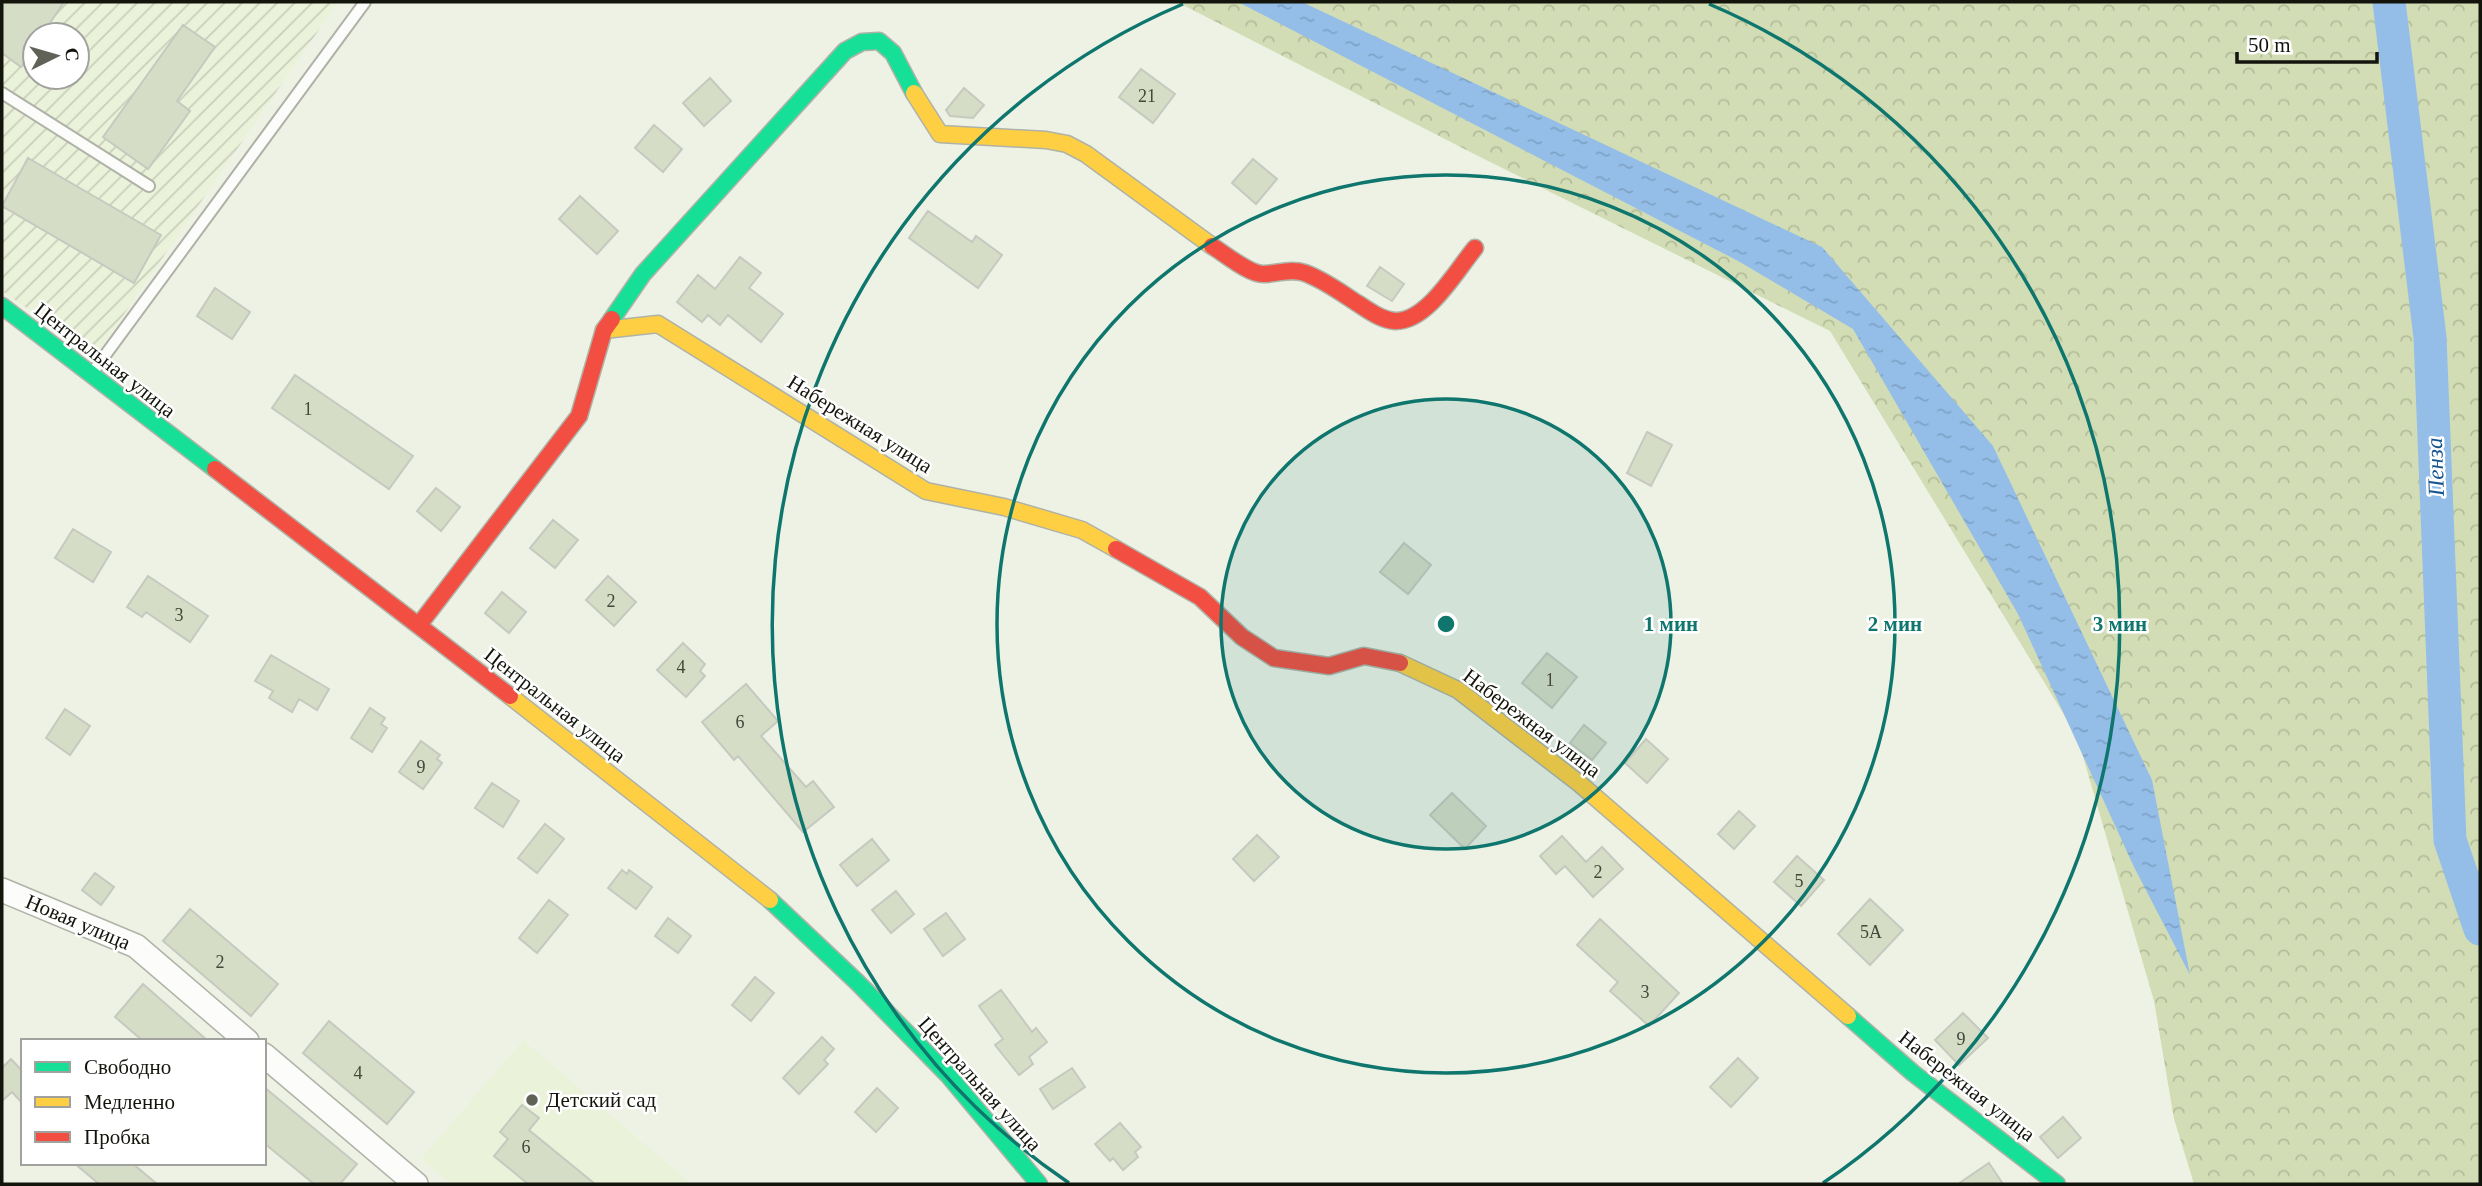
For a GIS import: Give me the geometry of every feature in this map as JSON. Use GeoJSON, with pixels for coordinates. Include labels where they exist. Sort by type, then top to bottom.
{"type":"FeatureCollection","features":[{"type":"Feature","properties":{"kind":"street"},"geometry":{"type":"LineString","coordinates":[[419,625],[579,416],[604,330],[643,274],[845,51],[862,42],[879,41],[893,53],[921,107],[940,134],[1000,139],[1046,139],[1067,144],[1086,154],[1211,245],[1254,272],[1302,272],[1317,278],[1378,316],[1393,321],[1411,319],[1424,311],[1475,248]]}},
{"type":"Feature","properties":{"kind":"street","name":"Центральная улица"},"geometry":{"type":"LineString","coordinates":[[2,306],[760,890],[857,982],[948,1075],[1039,1184]]}},
{"type":"Feature","properties":{"kind":"street","name":"Набережная улица"},"geometry":{"type":"LineString","coordinates":[[604,330],[658,324],[926,492],[1004,507],[1082,530],[1200,597],[1242,637],[1274,658],[1328,666],[1364,656],[1401,663],[1458,690],[1580,783],[1913,1073],[2057,1184]]}},
{"type":"Feature","properties":{"kind":"street","name":"Новая улица"},"geometry":{"type":"LineString","coordinates":[[2,890],[136,946],[245,1039]]}},
{"type":"Feature","properties":{"kind":"street"},"geometry":{"type":"LineString","coordinates":[[266,1057],[416,1184]]}},
{"type":"Feature","properties":{"kind":"lane"},"geometry":{"type":"LineString","coordinates":[[90,376],[365,2]]}},
{"type":"Feature","properties":{"kind":"lane"},"geometry":{"type":"LineString","coordinates":[[2,93],[149,186]]}},
{"type":"Feature","properties":{"kind":"shaded area"},"geometry":{"type":"Polygon","coordinates":[[[2,2],[338,2],[96,355],[2,291],[2,2]]]}},
{"type":"Feature","properties":{"kind":"shaded area","name":"Детский сад"},"geometry":{"type":"Polygon","coordinates":[[[523,1040],[688,1181],[686,1184],[451,1184],[421,1159],[523,1040]]]}},
{"type":"Feature","properties":{"kind":"green space"},"geometry":{"type":"Polygon","coordinates":[[[1177,2],[2480,2],[2480,1184],[2194,1184],[2174,1119],[2154,1001],[2077,736],[1830,331],[1177,2]]]}},
{"type":"Feature","properties":{"kind":"water"},"geometry":{"type":"Polygon","coordinates":[[[1238,2],[1302,2],[1822,247],[1993,446],[2152,780],[2190,975],[2134,867],[2018,614],[1853,329],[1740,262],[1238,2]]]}},
{"type":"Feature","properties":{"kind":"building"},"geometry":{"type":"Polygon","coordinates":[[[2,2],[64,2],[51,21],[21,21],[21,67],[2,53],[2,2]]]}},
{"type":"Feature","properties":{"kind":"building"},"geometry":{"type":"Polygon","coordinates":[[[183,25],[215,47],[177,101],[190,111],[148,169],[103,137],[183,25]]]}},
{"type":"Feature","properties":{"kind":"building"},"geometry":{"type":"Polygon","coordinates":[[[1141,69],[1175,94],[1153,123],[1119,97],[1141,69]]]}},
{"type":"Feature","properties":{"kind":"building"},"geometry":{"type":"Polygon","coordinates":[[[710,78],[731,101],[704,126],[683,103],[710,78]]]}},
{"type":"Feature","properties":{"kind":"building"},"geometry":{"type":"Polygon","coordinates":[[[964,88],[984,105],[973,118],[950,116],[946,110],[964,88]]]}},
{"type":"Feature","properties":{"kind":"building"},"geometry":{"type":"Polygon","coordinates":[[[654,125],[682,149],[663,172],[635,148],[654,125]]]}},
{"type":"Feature","properties":{"kind":"building"},"geometry":{"type":"Polygon","coordinates":[[[28,158],[161,235],[134,283],[2,206],[28,158]]]}},
{"type":"Feature","properties":{"kind":"building"},"geometry":{"type":"Polygon","coordinates":[[[1253,159],[1277,179],[1256,204],[1232,183],[1253,159]]]}},
{"type":"Feature","properties":{"kind":"building"},"geometry":{"type":"Polygon","coordinates":[[[580,196],[618,231],[597,254],[559,219],[580,196]]]}},
{"type":"Feature","properties":{"kind":"building"},"geometry":{"type":"Polygon","coordinates":[[[928,211],[972,242],[976,236],[1002,255],[978,288],[909,238],[928,211]]]}},
{"type":"Feature","properties":{"kind":"building"},"geometry":{"type":"Polygon","coordinates":[[[740,257],[761,273],[749,288],[783,314],[761,342],[728,315],[720,325],[708,315],[702,322],[677,302],[698,275],[715,289],[740,257]]]}},
{"type":"Feature","properties":{"kind":"building"},"geometry":{"type":"Polygon","coordinates":[[[1380,267],[1404,284],[1392,301],[1367,286],[1380,267]]]}},
{"type":"Feature","properties":{"kind":"building"},"geometry":{"type":"Polygon","coordinates":[[[215,288],[250,312],[232,339],[197,316],[215,288]]]}},
{"type":"Feature","properties":{"kind":"building"},"geometry":{"type":"Polygon","coordinates":[[[295,375],[413,456],[389,489],[272,408],[295,375]]]}},
{"type":"Feature","properties":{"kind":"building"},"geometry":{"type":"Polygon","coordinates":[[[1647,432],[1672,445],[1651,486],[1627,473],[1647,432]]]}},
{"type":"Feature","properties":{"kind":"building"},"geometry":{"type":"Polygon","coordinates":[[[436,488],[460,507],[441,531],[417,511],[436,488]]]}},
{"type":"Feature","properties":{"kind":"building"},"geometry":{"type":"Polygon","coordinates":[[[553,520],[578,540],[555,568],[530,548],[553,520]]]}},
{"type":"Feature","properties":{"kind":"building"},"geometry":{"type":"Polygon","coordinates":[[[73,529],[111,552],[93,582],[55,558],[73,529]]]}},
{"type":"Feature","properties":{"kind":"building"},"geometry":{"type":"Polygon","coordinates":[[[1404,543],[1431,565],[1408,594],[1380,572],[1404,543]]]}},
{"type":"Feature","properties":{"kind":"building"},"geometry":{"type":"Polygon","coordinates":[[[148,576],[208,616],[190,642],[146,612],[142,617],[127,607],[148,576]]]}},
{"type":"Feature","properties":{"kind":"building"},"geometry":{"type":"Polygon","coordinates":[[[608,576],[636,602],[614,626],[586,600],[608,576]]]}},
{"type":"Feature","properties":{"kind":"building"},"geometry":{"type":"Polygon","coordinates":[[[502,592],[526,612],[509,633],[485,613],[502,592]]]}},
{"type":"Feature","properties":{"kind":"building"},"geometry":{"type":"Polygon","coordinates":[[[683,643],[705,664],[700,671],[705,676],[686,697],[657,670],[683,643]]]}},
{"type":"Feature","properties":{"kind":"building"},"geometry":{"type":"Polygon","coordinates":[[[1547,653],[1577,677],[1552,708],[1522,683],[1547,653]]]}},
{"type":"Feature","properties":{"kind":"building"},"geometry":{"type":"Polygon","coordinates":[[[271,655],[329,689],[317,710],[299,699],[292,712],[269,698],[273,691],[255,681],[271,655]]]}},
{"type":"Feature","properties":{"kind":"building"},"geometry":{"type":"Polygon","coordinates":[[[746,684],[778,721],[761,736],[806,787],[813,781],[834,807],[803,832],[738,756],[734,760],[702,722],[746,684]]]}},
{"type":"Feature","properties":{"kind":"building"},"geometry":{"type":"Polygon","coordinates":[[[370,708],[385,718],[381,724],[387,728],[372,752],[351,738],[370,708]]]}},
{"type":"Feature","properties":{"kind":"building"},"geometry":{"type":"Polygon","coordinates":[[[65,709],[90,726],[70,755],[46,738],[65,709]]]}},
{"type":"Feature","properties":{"kind":"building"},"geometry":{"type":"Polygon","coordinates":[[[1584,725],[1606,743],[1592,760],[1570,743],[1584,725]]]}},
{"type":"Feature","properties":{"kind":"building"},"geometry":{"type":"Polygon","coordinates":[[[1646,739],[1668,759],[1647,783],[1625,763],[1646,739]]]}},
{"type":"Feature","properties":{"kind":"building"},"geometry":{"type":"Polygon","coordinates":[[[421,741],[440,755],[437,759],[442,763],[423,789],[399,772],[421,741]]]}},
{"type":"Feature","properties":{"kind":"building"},"geometry":{"type":"Polygon","coordinates":[[[492,783],[519,801],[503,827],[475,808],[492,783]]]}},
{"type":"Feature","properties":{"kind":"building"},"geometry":{"type":"Polygon","coordinates":[[[1452,793],[1486,826],[1465,849],[1430,815],[1452,793]]]}},
{"type":"Feature","properties":{"kind":"building"},"geometry":{"type":"Polygon","coordinates":[[[1739,811],[1755,826],[1734,849],[1718,834],[1739,811]]]}},
{"type":"Feature","properties":{"kind":"building"},"geometry":{"type":"Polygon","coordinates":[[[545,824],[564,839],[537,873],[518,858],[545,824]]]}},
{"type":"Feature","properties":{"kind":"building"},"geometry":{"type":"Polygon","coordinates":[[[1257,835],[1279,857],[1254,881],[1233,859],[1257,835]]]}},
{"type":"Feature","properties":{"kind":"building"},"geometry":{"type":"Polygon","coordinates":[[[1562,836],[1586,862],[1602,847],[1623,869],[1593,897],[1565,866],[1556,874],[1540,856],[1562,836]]]}},
{"type":"Feature","properties":{"kind":"building"},"geometry":{"type":"Polygon","coordinates":[[[872,839],[889,860],[857,886],[840,865],[872,839]]]}},
{"type":"Feature","properties":{"kind":"building"},"geometry":{"type":"Polygon","coordinates":[[[1797,856],[1824,880],[1801,906],[1774,882],[1797,856]]]}},
{"type":"Feature","properties":{"kind":"building"},"geometry":{"type":"Polygon","coordinates":[[[622,870],[627,874],[629,870],[652,887],[636,909],[608,888],[622,870]]]}},
{"type":"Feature","properties":{"kind":"building"},"geometry":{"type":"Polygon","coordinates":[[[95,873],[114,887],[101,905],[82,890],[95,873]]]}},
{"type":"Feature","properties":{"kind":"building"},"geometry":{"type":"Polygon","coordinates":[[[896,891],[914,914],[891,933],[872,910],[896,891]]]}},
{"type":"Feature","properties":{"kind":"building"},"geometry":{"type":"Polygon","coordinates":[[[1870,899],[1903,930],[1870,965],[1838,934],[1870,899]]]}},
{"type":"Feature","properties":{"kind":"building"},"geometry":{"type":"Polygon","coordinates":[[[549,900],[568,915],[537,953],[519,938],[549,900]]]}},
{"type":"Feature","properties":{"kind":"building"},"geometry":{"type":"Polygon","coordinates":[[[190,909],[278,984],[251,1016],[163,941],[190,909]]]}},
{"type":"Feature","properties":{"kind":"building"},"geometry":{"type":"Polygon","coordinates":[[[946,913],[965,939],[943,956],[924,929],[946,913]]]}},
{"type":"Feature","properties":{"kind":"building"},"geometry":{"type":"Polygon","coordinates":[[[668,918],[691,936],[678,953],[655,936],[668,918]]]}},
{"type":"Feature","properties":{"kind":"building"},"geometry":{"type":"Polygon","coordinates":[[[1600,919],[1679,993],[1649,1026],[1610,991],[1618,982],[1577,945],[1600,919]]]}},
{"type":"Feature","properties":{"kind":"building"},"geometry":{"type":"Polygon","coordinates":[[[755,977],[774,993],[751,1021],[732,1005],[755,977]]]}},
{"type":"Feature","properties":{"kind":"building"},"geometry":{"type":"Polygon","coordinates":[[[143,984],[206,1039],[141,1039],[115,1017],[143,984]]]}},
{"type":"Feature","properties":{"kind":"building"},"geometry":{"type":"Polygon","coordinates":[[[1001,990],[1032,1032],[1036,1028],[1047,1042],[1029,1057],[1033,1064],[1019,1075],[995,1045],[1003,1039],[979,1006],[1001,990]]]}},
{"type":"Feature","properties":{"kind":"building"},"geometry":{"type":"Polygon","coordinates":[[[1963,1013],[1988,1038],[1959,1065],[1935,1040],[1963,1013]]]}},
{"type":"Feature","properties":{"kind":"building"},"geometry":{"type":"Polygon","coordinates":[[[329,1021],[414,1092],[387,1124],[303,1053],[329,1021]]]}},
{"type":"Feature","properties":{"kind":"building"},"geometry":{"type":"Polygon","coordinates":[[[822,1037],[834,1049],[824,1060],[828,1064],[799,1094],[783,1078],[822,1037]]]}},
{"type":"Feature","properties":{"kind":"building"},"geometry":{"type":"Polygon","coordinates":[[[1738,1058],[1758,1078],[1731,1107],[1710,1087],[1738,1058]]]}},
{"type":"Feature","properties":{"kind":"building"},"geometry":{"type":"Polygon","coordinates":[[[11,1059],[21,1070],[21,1102],[12,1092],[2,1101],[2,1068],[11,1059]]]}},
{"type":"Feature","properties":{"kind":"building"},"geometry":{"type":"Polygon","coordinates":[[[1072,1068],[1085,1087],[1053,1109],[1040,1089],[1072,1068]]]}},
{"type":"Feature","properties":{"kind":"building"},"geometry":{"type":"Polygon","coordinates":[[[877,1088],[898,1108],[876,1132],[855,1112],[877,1088]]]}},
{"type":"Feature","properties":{"kind":"building"},"geometry":{"type":"Polygon","coordinates":[[[266,1089],[357,1164],[340,1184],[314,1184],[266,1145],[266,1089]]]}},
{"type":"Feature","properties":{"kind":"building"},"geometry":{"type":"Polygon","coordinates":[[[522,1105],[539,1118],[529,1130],[595,1184],[528,1184],[494,1156],[508,1139],[500,1132],[522,1105]]]}},
{"type":"Feature","properties":{"kind":"building"},"geometry":{"type":"Polygon","coordinates":[[[2063,1117],[2081,1138],[2058,1158],[2040,1137],[2063,1117]]]}},
{"type":"Feature","properties":{"kind":"building"},"geometry":{"type":"Polygon","coordinates":[[[1120,1123],[1141,1147],[1135,1152],[1138,1157],[1123,1170],[1113,1158],[1110,1161],[1095,1144],[1120,1123]]]}},
{"type":"Feature","properties":{"kind":"building"},"geometry":{"type":"Polygon","coordinates":[[[1989,1163],[2003,1184],[1958,1184],[1989,1163]]]}},
{"type":"Feature","properties":{"kind":"building"},"geometry":{"type":"Polygon","coordinates":[[[76,1165],[134,1165],[157,1184],[99,1184],[76,1165]]]}},
{"type":"Feature","properties":{"kind":"waterway","name":"Пенза"},"geometry":{"type":"LineString","coordinates":[[2389,2],[2430,337],[2450,840],[2480,929]]}},
{"type":"Feature","properties":{"kind":"traffic: fast"},"geometry":{"type":"LineString","coordinates":[[612,319],[643,274],[845,51],[862,42],[879,41],[893,53],[914,93]]}},
{"type":"Feature","properties":{"kind":"traffic: fast"},"geometry":{"type":"LineString","coordinates":[[2,306],[215,469]]}},
{"type":"Feature","properties":{"kind":"traffic: fast"},"geometry":{"type":"LineString","coordinates":[[770,900],[857,982],[948,1075],[1039,1184]]}},
{"type":"Feature","properties":{"kind":"traffic: fast"},"geometry":{"type":"LineString","coordinates":[[1848,1016],[1913,1073],[2057,1184]]}},
{"type":"Feature","properties":{"kind":"traffic: slow"},"geometry":{"type":"LineString","coordinates":[[914,93],[940,134],[1046,140],[1067,144],[1086,154],[1212,246]]}},
{"type":"Feature","properties":{"kind":"traffic: slow"},"geometry":{"type":"LineString","coordinates":[[604,330],[658,324],[926,491],[1004,507],[1082,530],[1116,549]]}},
{"type":"Feature","properties":{"kind":"traffic: slow"},"geometry":{"type":"LineString","coordinates":[[1400,663],[1458,690],[1580,784],[1848,1016]]}},
{"type":"Feature","properties":{"kind":"traffic: slow"},"geometry":{"type":"LineString","coordinates":[[510,696],[770,900]]}},
{"type":"Feature","properties":{"kind":"traffic: jam"},"geometry":{"type":"LineString","coordinates":[[1212,246],[1257,273],[1305,273],[1332,286],[1375,314],[1395,321],[1418,313],[1440,294],[1475,248]]}},
{"type":"Feature","properties":{"kind":"traffic: jam"},"geometry":{"type":"LineString","coordinates":[[419,625],[579,416],[604,330],[612,319]]}},
{"type":"Feature","properties":{"kind":"traffic: jam"},"geometry":{"type":"LineString","coordinates":[[215,469],[510,696]]}},
{"type":"Feature","properties":{"kind":"traffic: jam"},"geometry":{"type":"LineString","coordinates":[[1116,549],[1200,597],[1242,637],[1274,658],[1329,666],[1364,656],[1400,663]]}},
{"type":"Feature","properties":{"kind":"place","name":"Детский сад"},"geometry":{"type":"Point","coordinates":[532,1100]}}]}
